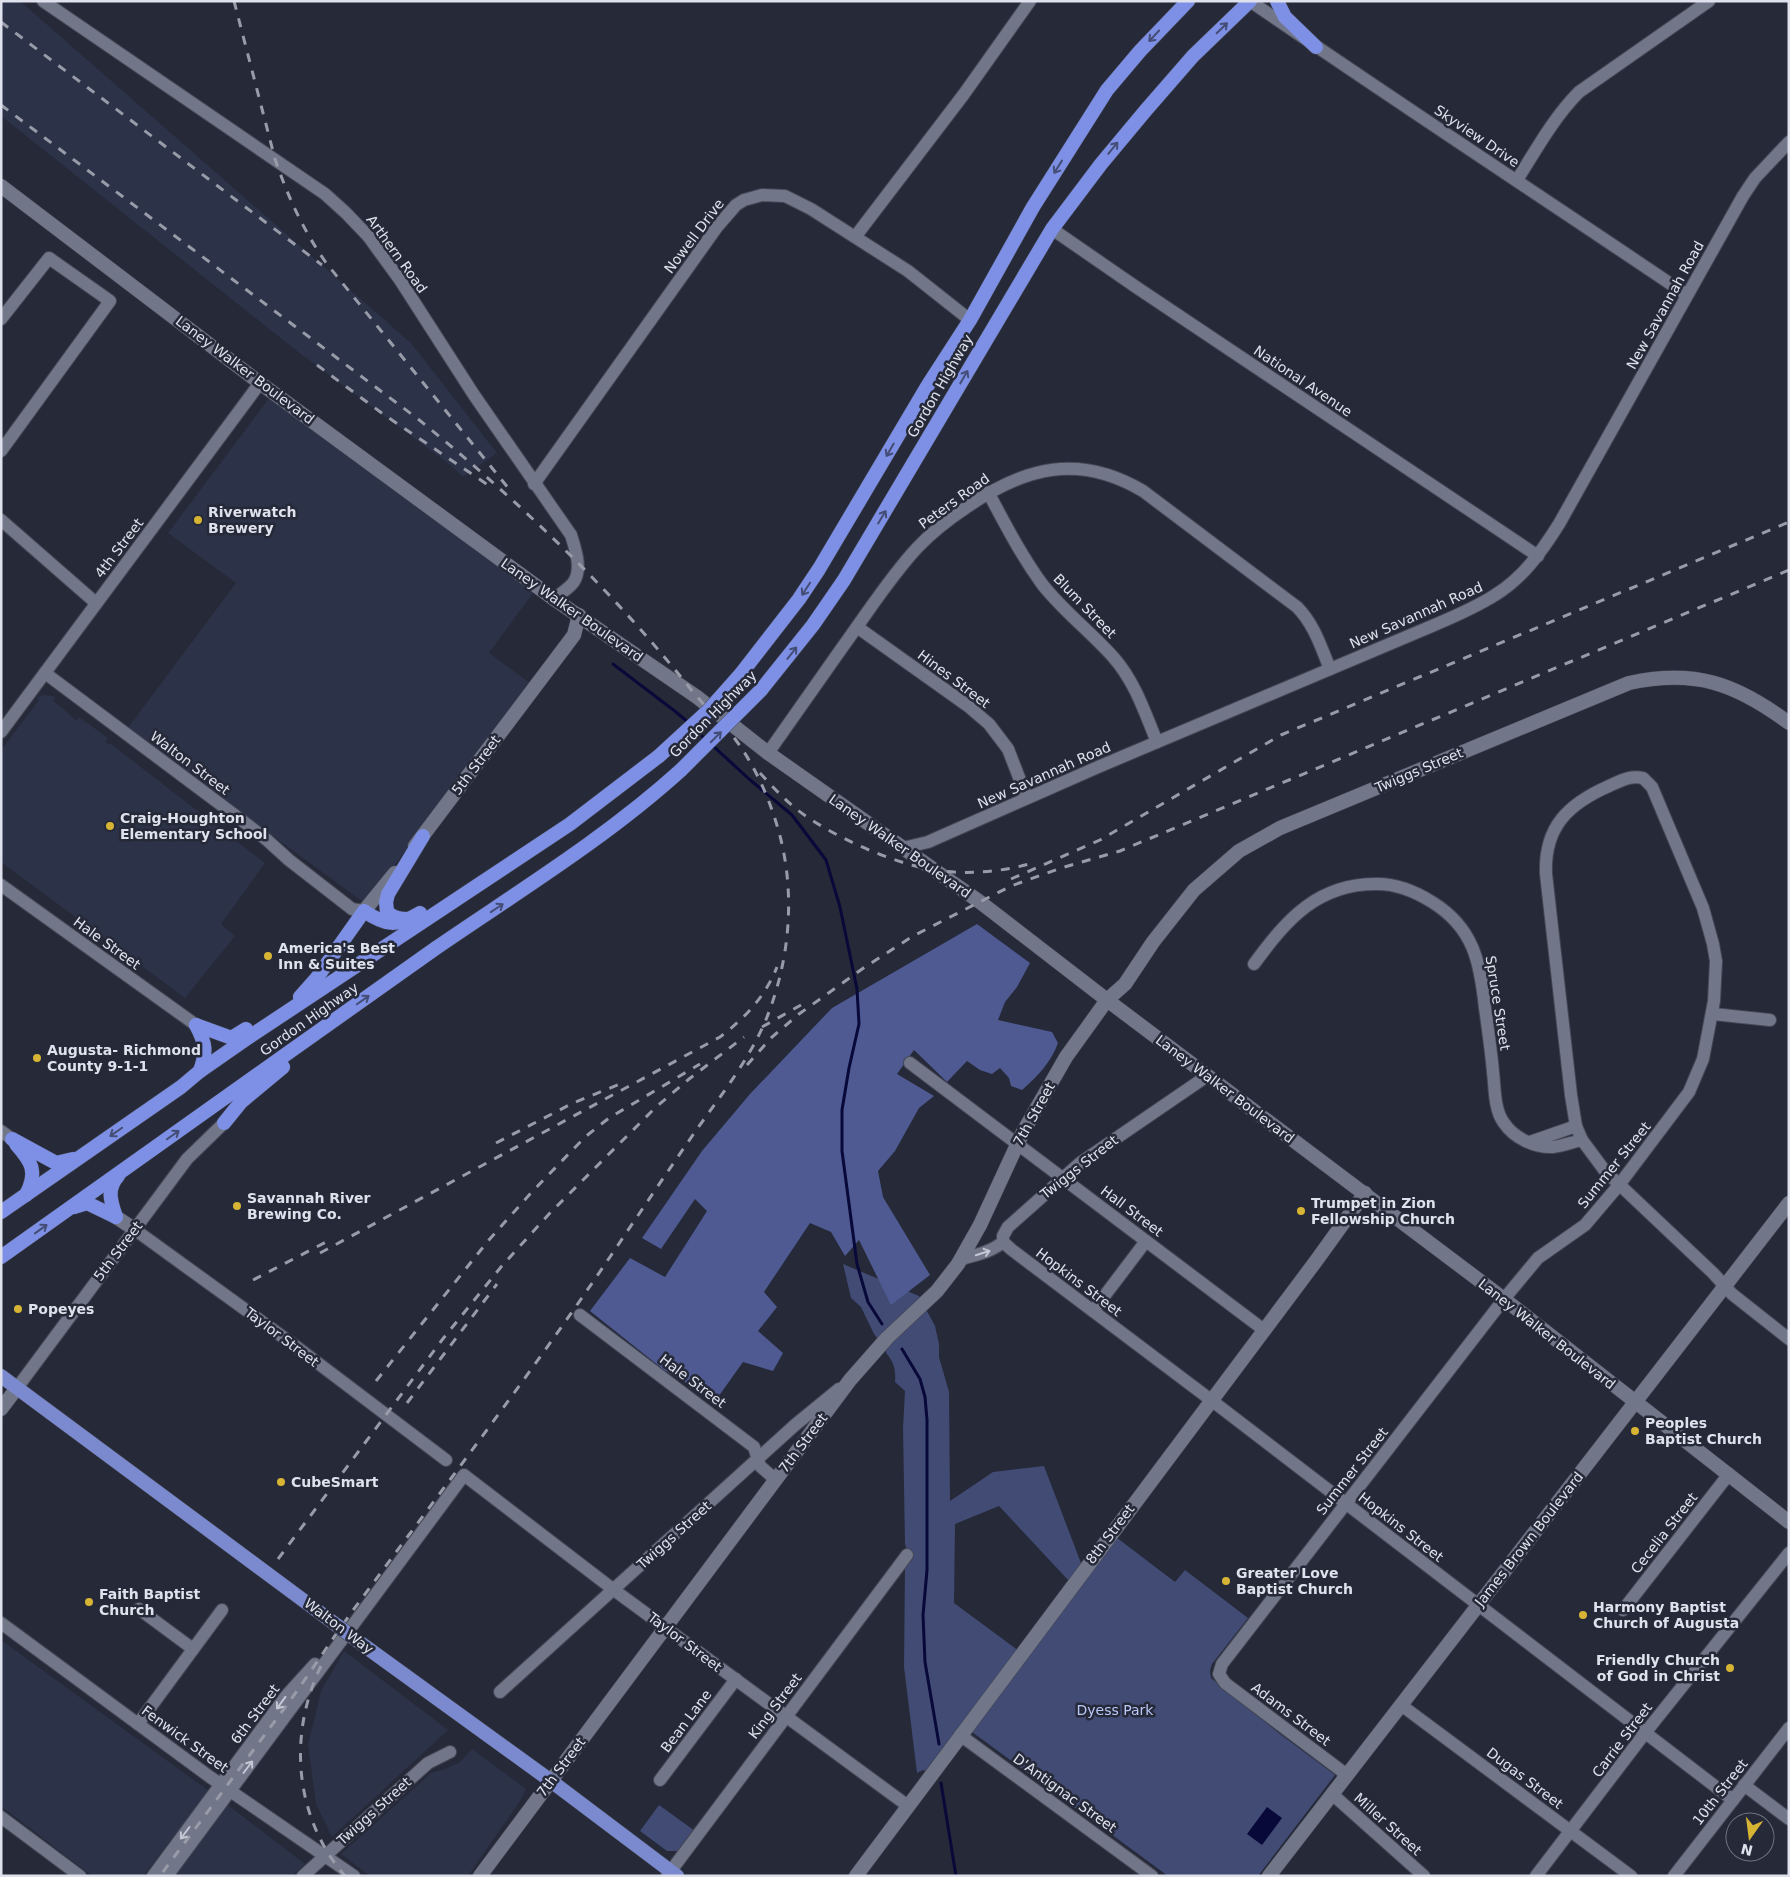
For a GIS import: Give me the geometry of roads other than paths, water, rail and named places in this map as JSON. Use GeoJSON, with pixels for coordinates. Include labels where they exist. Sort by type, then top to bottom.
{"type":"FeatureCollection","features":[{"type":"Feature","properties":{"kind":"highway","name":"Gordon Highway"},"geometry":{"type":"LineString","coordinates":[[1,1212],[289,1010],[570,824],[659,756],[708,711],[740,675],[799,599],[819,569],[928,385],[970,320],[1032,207],[1107,90],[1140,51],[1188,1]]}},
{"type":"Feature","properties":{"kind":"highway","name":"Gordon Highway"},"geometry":{"type":"LineString","coordinates":[[1,1257],[587,844],[660,789],[724,729],[761,690],[813,625],[844,580],[1052,229],[1101,164],[1146,110],[1193,56],[1250,1]]}},
{"type":"Feature","properties":{"kind":"highway"},"geometry":{"type":"LineString","coordinates":[[1277,1],[1285,16],[1316,47]]}},
{"type":"Feature","properties":{"kind":"highway"},"geometry":{"type":"LineString","coordinates":[[289,1010],[316,978],[364,912],[385,923],[392,924],[410,920],[559,821],[627,782]]}},
{"type":"Feature","properties":{"kind":"highway"},"geometry":{"type":"LineString","coordinates":[[410,920],[391,915],[387,912],[386,902],[388,894],[423,836]]}},
{"type":"Feature","properties":{"kind":"highway"},"geometry":{"type":"LineString","coordinates":[[196,1025],[218,1034],[233,1037],[285,1003],[334,980]]}},
{"type":"Feature","properties":{"kind":"highway"},"geometry":{"type":"LineString","coordinates":[[224,1123],[241,1102],[338,1018]]}},
{"type":"Feature","properties":{"kind":"highway"},"geometry":{"type":"LineString","coordinates":[[196,1025],[206,1048],[200,1071]]}},
{"type":"Feature","properties":{"kind":"highway"},"geometry":{"type":"LineString","coordinates":[[7,1135],[56,1163],[78,1158]]}},
{"type":"Feature","properties":{"kind":"highway"},"geometry":{"type":"LineString","coordinates":[[7,1135],[28,1158],[32,1166],[31,1186],[26,1195]]}},
{"type":"Feature","properties":{"kind":"highway"},"geometry":{"type":"LineString","coordinates":[[116,1217],[110,1192],[113,1182],[124,1170]]}},
{"type":"Feature","properties":{"kind":"highway"},"geometry":{"type":"LineString","coordinates":[[66,1210],[82,1203],[87,1203],[116,1217]]}},
{"type":"Feature","properties":{"kind":"main road","name":"Laney Walker Boulevard"},"geometry":{"type":"LineString","coordinates":[[3,192],[554,599],[697,697],[768,753],[980,902],[1207,1076],[1504,1299],[1789,1522]]}},
{"type":"Feature","properties":{"kind":"main road","name":"5th Street"},"geometry":{"type":"LineString","coordinates":[[364,912],[574,634],[579,615]]}},
{"type":"Feature","properties":{"kind":"main road","name":"Twiggs Street"},"geometry":{"type":"LineString","coordinates":[[1107,1000],[1125,984],[1152,942],[1194,890],[1209,875],[1239,851],[1280,828],[1601,694],[1629,683],[1653,678],[1675,677],[1702,680],[1738,690],[1764,705],[1789,723]]}},
{"type":"Feature","properties":{"kind":"main road","name":"7th Street"},"geometry":{"type":"LineString","coordinates":[[480,1876],[850,1380],[878,1348],[937,1291],[961,1259],[980,1225],[1017,1144],[1066,1057],[1107,1000]]}},
{"type":"Feature","properties":{"kind":"main road","name":"8th Street"},"geometry":{"type":"LineString","coordinates":[[856,1876],[1316,1261],[1364,1193]]}},
{"type":"Feature","properties":{"kind":"main road","name":"James Brown Boulevard"},"geometry":{"type":"LineString","coordinates":[[1269,1876],[1789,1203]]}},
{"type":"Feature","properties":{"kind":"main road","name":"Taylor Street"},"geometry":{"type":"LineString","coordinates":[[116,1217],[134,1229]]}},
{"type":"Feature","properties":{"kind":"main road","name":"Walton Way"},"geometry":{"type":"LineString","coordinates":[[1,1376],[366,1647],[551,1781],[672,1874]]}},
{"type":"Feature","properties":{"kind":"main road","name":"5th Street"},"geometry":{"type":"LineString","coordinates":[[1,1409],[17,1388]]}},
{"type":"Feature","properties":{"kind":"street","name":"Arthern Road"},"geometry":{"type":"LineString","coordinates":[[43,1],[325,194],[368,236],[400,280],[534,484],[571,535],[577,554],[576,575],[574,582],[554,599]]}},
{"type":"Feature","properties":{"kind":"street"},"geometry":{"type":"LineString","coordinates":[[855,237],[964,94],[1030,1]]}},
{"type":"Feature","properties":{"kind":"street","name":"Skyview Drive"},"geometry":{"type":"LineString","coordinates":[[1250,1],[1688,295]]}},
{"type":"Feature","properties":{"kind":"street"},"geometry":{"type":"LineString","coordinates":[[1517,180],[1551,127],[1579,92],[1709,1]]}},
{"type":"Feature","properties":{"kind":"street","name":"New Savannah Road"},"geometry":{"type":"LineString","coordinates":[[902,848],[928,842],[1157,742],[1432,626],[1482,602],[1508,585],[1538,556],[1559,524],[1743,196],[1754,178],[1789,142]]}},
{"type":"Feature","properties":{"kind":"street","name":"Nowell Drive"},"geometry":{"type":"LineString","coordinates":[[534,484],[712,235],[736,205],[752,197],[762,195],[785,196],[811,209],[908,271],[970,320]]}},
{"type":"Feature","properties":{"kind":"street","name":"National Avenue"},"geometry":{"type":"LineString","coordinates":[[1052,229],[1538,556]]}},
{"type":"Feature","properties":{"kind":"street"},"geometry":{"type":"LineString","coordinates":[[1,319],[49,258],[110,301],[1,452]]}},
{"type":"Feature","properties":{"kind":"street","name":"4th Street"},"geometry":{"type":"LineString","coordinates":[[1,732],[260,383]]}},
{"type":"Feature","properties":{"kind":"street","name":"Peters Road"},"geometry":{"type":"LineString","coordinates":[[768,753],[899,569],[926,539],[942,524],[988,492],[1028,474],[1062,469],[1096,472],[1125,480],[1143,491],[1298,607],[1314,629],[1330,669]]}},
{"type":"Feature","properties":{"kind":"street","name":"Blum Street"},"geometry":{"type":"LineString","coordinates":[[988,492],[1018,549],[1043,584],[1114,658],[1124,672],[1134,688],[1157,742]]}},
{"type":"Feature","properties":{"kind":"street"},"geometry":{"type":"LineString","coordinates":[[1,520],[96,603]]}},
{"type":"Feature","properties":{"kind":"street","name":"Hines Street"},"geometry":{"type":"LineString","coordinates":[[857,627],[968,706],[989,724],[1008,750],[1027,798]]}},
{"type":"Feature","properties":{"kind":"street","name":"Walton Street"},"geometry":{"type":"LineString","coordinates":[[45,673],[246,823],[289,860],[352,909],[364,912]]}},
{"type":"Feature","properties":{"kind":"street","name":"Summer Street"},"geometry":{"type":"LineString","coordinates":[[1219,1674],[1222,1664],[1504,1299],[1538,1258],[1585,1224],[1619,1185],[1689,1092],[1703,1060],[1713,1014],[1716,961],[1703,908],[1652,787],[1643,778],[1627,778],[1578,802],[1560,821],[1550,838],[1547,849],[1546,874],[1576,1126]]}},
{"type":"Feature","properties":{"kind":"street","name":"Hale Street"},"geometry":{"type":"LineString","coordinates":[[1,884],[196,1025]]}},
{"type":"Feature","properties":{"kind":"street","name":"Spruce Street"},"geometry":{"type":"LineString","coordinates":[[1254,964],[1290,919],[1322,896],[1343,888],[1360,885],[1388,885],[1411,891],[1444,909],[1460,924],[1477,958],[1481,972],[1499,1113],[1508,1130],[1542,1147],[1582,1140]]}},
{"type":"Feature","properties":{"kind":"street"},"geometry":{"type":"LineString","coordinates":[[1713,1014],[1770,1020]]}},
{"type":"Feature","properties":{"kind":"street","name":"Hall Street"},"geometry":{"type":"LineString","coordinates":[[910,1063],[1264,1330]]}},
{"type":"Feature","properties":{"kind":"street","name":"Twiggs Street"},"geometry":{"type":"LineString","coordinates":[[1004,1242],[1003,1236],[1008,1227],[1080,1162],[1207,1076]]}},
{"type":"Feature","properties":{"kind":"street","name":"5th Street"},"geometry":{"type":"LineString","coordinates":[[17,1388],[187,1159],[224,1123]]}},
{"type":"Feature","properties":{"kind":"street"},"geometry":{"type":"LineString","coordinates":[[1530,1142],[1576,1126],[1582,1140],[1597,1162],[1619,1185],[1732,1294],[1789,1339]]}},
{"type":"Feature","properties":{"kind":"street","name":"Taylor Street"},"geometry":{"type":"LineString","coordinates":[[134,1229],[294,1345],[446,1460]]}},
{"type":"Feature","properties":{"kind":"street"},"geometry":{"type":"LineString","coordinates":[[1093,1311],[1146,1241]]}},
{"type":"Feature","properties":{"kind":"street"},"geometry":{"type":"LineString","coordinates":[[961,1259],[986,1252],[1004,1242]]}},
{"type":"Feature","properties":{"kind":"street","name":"Hopkins Street"},"geometry":{"type":"LineString","coordinates":[[1004,1242],[1732,1800]]}},
{"type":"Feature","properties":{"kind":"street","name":"Hale Street"},"geometry":{"type":"LineString","coordinates":[[580,1314],[754,1447],[760,1466],[776,1480]]}},
{"type":"Feature","properties":{"kind":"street","name":"Twiggs Street"},"geometry":{"type":"LineString","coordinates":[[500,1692],[758,1459],[850,1380]]}},
{"type":"Feature","properties":{"kind":"street","name":"Cecelia Street"},"geometry":{"type":"LineString","coordinates":[[1623,1610],[1729,1474]]}},
{"type":"Feature","properties":{"kind":"street","name":"Taylor Street"},"geometry":{"type":"LineString","coordinates":[[464,1475],[614,1590],[908,1806]]}},
{"type":"Feature","properties":{"kind":"street","name":"6th Street"},"geometry":{"type":"LineString","coordinates":[[167,1876],[286,1696],[371,1600],[464,1475]]}},
{"type":"Feature","properties":{"kind":"street","name":"Carrie Street"},"geometry":{"type":"LineString","coordinates":[[1536,1876],[1645,1733],[1789,1553]]}},
{"type":"Feature","properties":{"kind":"street","name":"King Street"},"geometry":{"type":"LineString","coordinates":[[672,1874],[786,1716],[907,1555]]}},
{"type":"Feature","properties":{"kind":"street"},"geometry":{"type":"LineString","coordinates":[[139,1609],[193,1649]]}},
{"type":"Feature","properties":{"kind":"street"},"geometry":{"type":"LineString","coordinates":[[138,1724],[222,1610]]}},
{"type":"Feature","properties":{"kind":"street","name":"Fenwick Street"},"geometry":{"type":"LineString","coordinates":[[1,1623],[138,1724],[354,1876]]}},
{"type":"Feature","properties":{"kind":"street","name":"Adams Street"},"geometry":{"type":"LineString","coordinates":[[1219,1674],[1225,1682],[1347,1775]]}},
{"type":"Feature","properties":{"kind":"street","name":"Bean Lane"},"geometry":{"type":"LineString","coordinates":[[660,1780],[736,1679]]}},
{"type":"Feature","properties":{"kind":"street","name":"Dugas Street"},"geometry":{"type":"LineString","coordinates":[[1401,1705],[1631,1876]]}},
{"type":"Feature","properties":{"kind":"street","name":"10th Street"},"geometry":{"type":"LineString","coordinates":[[1674,1876],[1789,1728]]}},
{"type":"Feature","properties":{"kind":"street","name":"D'Antignac Street"},"geometry":{"type":"LineString","coordinates":[[957,1739],[1152,1876]]}},
{"type":"Feature","properties":{"kind":"street","name":"Twiggs Street"},"geometry":{"type":"LineString","coordinates":[[303,1876],[428,1763],[450,1752]]}},
{"type":"Feature","properties":{"kind":"street"},"geometry":{"type":"LineString","coordinates":[[1744,1785],[1789,1819]]}},
{"type":"Feature","properties":{"kind":"street","name":"6th Street"},"geometry":{"type":"LineString","coordinates":[[153,1876],[226,1787]]}},
{"type":"Feature","properties":{"kind":"street","name":"Miller Street"},"geometry":{"type":"LineString","coordinates":[[1332,1794],[1424,1876]]}},
{"type":"Feature","properties":{"kind":"street"},"geometry":{"type":"LineString","coordinates":[[1,1817],[80,1876]]}},
{"type":"Feature","properties":{"kind":"waterway"},"geometry":{"type":"LineString","coordinates":[[613,664],[689,723]]}},
{"type":"Feature","properties":{"kind":"waterway"},"geometry":{"type":"LineString","coordinates":[[695,729],[705,739]]}},
{"type":"Feature","properties":{"kind":"waterway"},"geometry":{"type":"LineString","coordinates":[[712,745],[792,815],[826,860],[840,907],[857,989],[859,1024],[842,1110],[842,1151],[857,1264],[868,1302],[882,1324]]}},
{"type":"Feature","properties":{"kind":"waterway"},"geometry":{"type":"LineString","coordinates":[[902,1349],[920,1379],[925,1397],[927,1420],[927,1570],[923,1615],[925,1662],[939,1744]]}},
{"type":"Feature","properties":{"kind":"waterway"},"geometry":{"type":"LineString","coordinates":[[941,1783],[956,1876]]}},
{"type":"Feature","properties":{"kind":"railway"},"geometry":{"type":"LineString","coordinates":[[234,1],[275,159],[285,187],[304,227],[327,264],[509,489]]}},
{"type":"Feature","properties":{"kind":"railway"},"geometry":{"type":"LineString","coordinates":[[1,22],[322,265]]}},
{"type":"Feature","properties":{"kind":"railway"},"geometry":{"type":"LineString","coordinates":[[1,105],[418,419],[528,514],[563,548],[630,618],[743,750],[762,785],[772,810],[780,836],[788,883],[788,931],[780,977],[765,1022],[743,1064],[552,1341],[160,1876]]}},
{"type":"Feature","properties":{"kind":"railway"},"geometry":{"type":"LineString","coordinates":[[317,365],[383,414],[491,487]]}},
{"type":"Feature","properties":{"kind":"railway"},"geometry":{"type":"LineString","coordinates":[[1011,879],[1100,840],[1281,735],[1789,522]]}},
{"type":"Feature","properties":{"kind":"railway"},"geometry":{"type":"LineString","coordinates":[[747,1065],[771,1038],[799,1014],[865,967],[913,936],[1011,886],[1061,868],[1120,851],[1789,570]]}},
{"type":"Feature","properties":{"kind":"railway"},"geometry":{"type":"LineString","coordinates":[[760,773],[786,800],[809,818],[843,838],[899,861],[934,870],[959,872],[1009,869],[1033,863]]}},
{"type":"Feature","properties":{"kind":"railway"},"geometry":{"type":"LineString","coordinates":[[320,1253],[720,1037],[753,1006],[767,988],[777,967]]}},
{"type":"Feature","properties":{"kind":"railway"},"geometry":{"type":"LineString","coordinates":[[762,1027],[801,1005]]}},
{"type":"Feature","properties":{"kind":"railway"},"geometry":{"type":"LineString","coordinates":[[278,1559],[442,1340],[501,1267],[549,1214],[656,1107],[744,1037]]}},
{"type":"Feature","properties":{"kind":"railway"},"geometry":{"type":"LineString","coordinates":[[376,1381],[488,1241],[585,1137],[609,1118],[700,1064]]}},
{"type":"Feature","properties":{"kind":"railway"},"geometry":{"type":"LineString","coordinates":[[496,1143],[573,1103],[620,1084]]}},
{"type":"Feature","properties":{"kind":"railway"},"geometry":{"type":"LineString","coordinates":[[253,1280],[326,1242]]}},
{"type":"Feature","properties":{"kind":"railway"},"geometry":{"type":"LineString","coordinates":[[407,1403],[497,1284]]}},
{"type":"Feature","properties":{"kind":"railway"},"geometry":{"type":"LineString","coordinates":[[321,1666],[310,1692],[304,1719],[301,1747],[302,1774],[306,1802],[315,1828],[328,1853],[345,1876]]}},
{"type":"Feature","properties":{"kind":"place","name":"Riverwatch Brewery"},"geometry":{"type":"Point","coordinates":[198,520]}},
{"type":"Feature","properties":{"kind":"place","name":"Craig-Houghton Elementary School"},"geometry":{"type":"Point","coordinates":[110,826]}},
{"type":"Feature","properties":{"kind":"place","name":"America's Best Inn & Suites"},"geometry":{"type":"Point","coordinates":[268,956]}},
{"type":"Feature","properties":{"kind":"place","name":"Augusta- Richmond County 9-1-1"},"geometry":{"type":"Point","coordinates":[37,1058]}},
{"type":"Feature","properties":{"kind":"place","name":"Savannah River Brewing Co."},"geometry":{"type":"Point","coordinates":[237,1206]}},
{"type":"Feature","properties":{"kind":"place","name":"Trumpet in Zion Fellowship Church"},"geometry":{"type":"Point","coordinates":[1301,1211]}},
{"type":"Feature","properties":{"kind":"place","name":"Popeyes"},"geometry":{"type":"Point","coordinates":[18,1309]}},
{"type":"Feature","properties":{"kind":"place","name":"Peoples Baptist Church"},"geometry":{"type":"Point","coordinates":[1635,1431]}},
{"type":"Feature","properties":{"kind":"place","name":"CubeSmart"},"geometry":{"type":"Point","coordinates":[281,1482]}},
{"type":"Feature","properties":{"kind":"place","name":"Greater Love Baptist Church"},"geometry":{"type":"Point","coordinates":[1226,1581]}},
{"type":"Feature","properties":{"kind":"place","name":"Faith Baptist Church"},"geometry":{"type":"Point","coordinates":[89,1602]}},
{"type":"Feature","properties":{"kind":"place","name":"Harmony Baptist Church of Augusta"},"geometry":{"type":"Point","coordinates":[1583,1615]}},
{"type":"Feature","properties":{"kind":"place","name":"Friendly Church of God in Christ"},"geometry":{"type":"Point","coordinates":[1730,1668]}},
{"type":"Feature","properties":{"kind":"park label","name":"Dyess Park"},"geometry":{"type":"Point","coordinates":[1115,1710]}}]}
